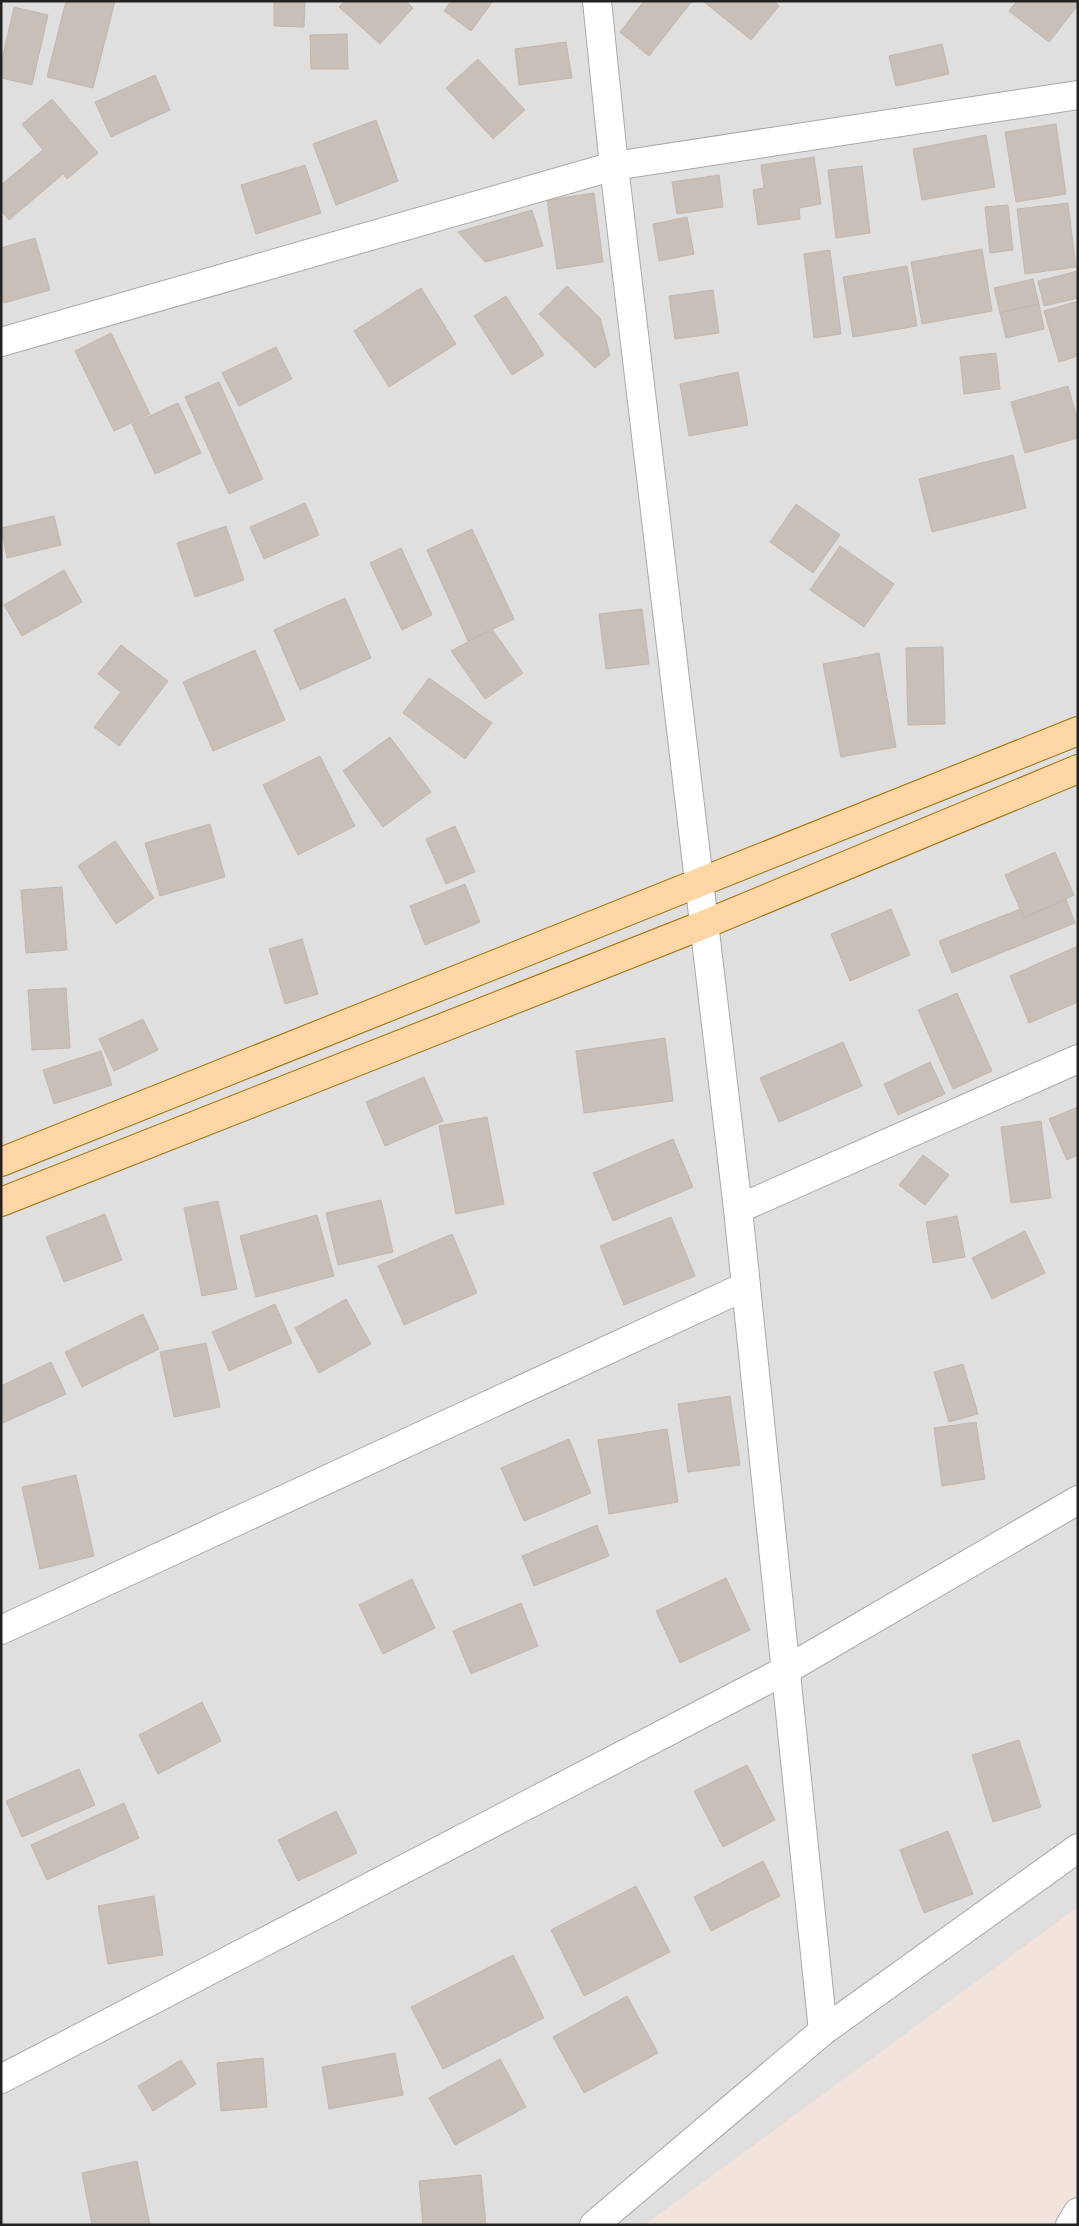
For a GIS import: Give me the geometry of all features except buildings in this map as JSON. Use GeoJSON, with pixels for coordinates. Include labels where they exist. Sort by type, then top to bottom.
{"type":"FeatureCollection","features":[{"type":"Feature","properties":{"kind":"main road"},"geometry":{"type":"LineString","coordinates":[[1,1162],[1078,731]]}},
{"type":"Feature","properties":{"kind":"main road"},"geometry":{"type":"LineString","coordinates":[[1,1202],[703,926],[1078,769]]}},
{"type":"Feature","properties":{"kind":"street"},"geometry":{"type":"LineString","coordinates":[[597,1],[614,166],[738,1209],[823,2031]]}},
{"type":"Feature","properties":{"kind":"street"},"geometry":{"type":"LineString","coordinates":[[1,342],[614,166],[1078,95]]}},
{"type":"Feature","properties":{"kind":"street"},"geometry":{"type":"LineString","coordinates":[[738,1209],[1078,1059]]}},
{"type":"Feature","properties":{"kind":"street"},"geometry":{"type":"LineString","coordinates":[[1,1630],[746,1286]]}},
{"type":"Feature","properties":{"kind":"street"},"geometry":{"type":"LineString","coordinates":[[1,2079],[786,1670],[1078,1500]]}},
{"type":"Feature","properties":{"kind":"street"},"geometry":{"type":"LineString","coordinates":[[594,2225],[823,2031],[1078,1848]]}},
{"type":"Feature","properties":{"kind":"street"},"geometry":{"type":"LineString","coordinates":[[1070,2225],[1078,2212]]}},
{"type":"Feature","properties":{"kind":"shaded area"},"geometry":{"type":"Polygon","coordinates":[[[1,1],[1078,1],[1078,2225],[1,2225],[1,1]]]}},
{"type":"Feature","properties":{"kind":"shaded area"},"geometry":{"type":"Polygon","coordinates":[[[1078,1907],[1078,2225],[644,2225],[731,2162],[1078,1907]]]}}]}
